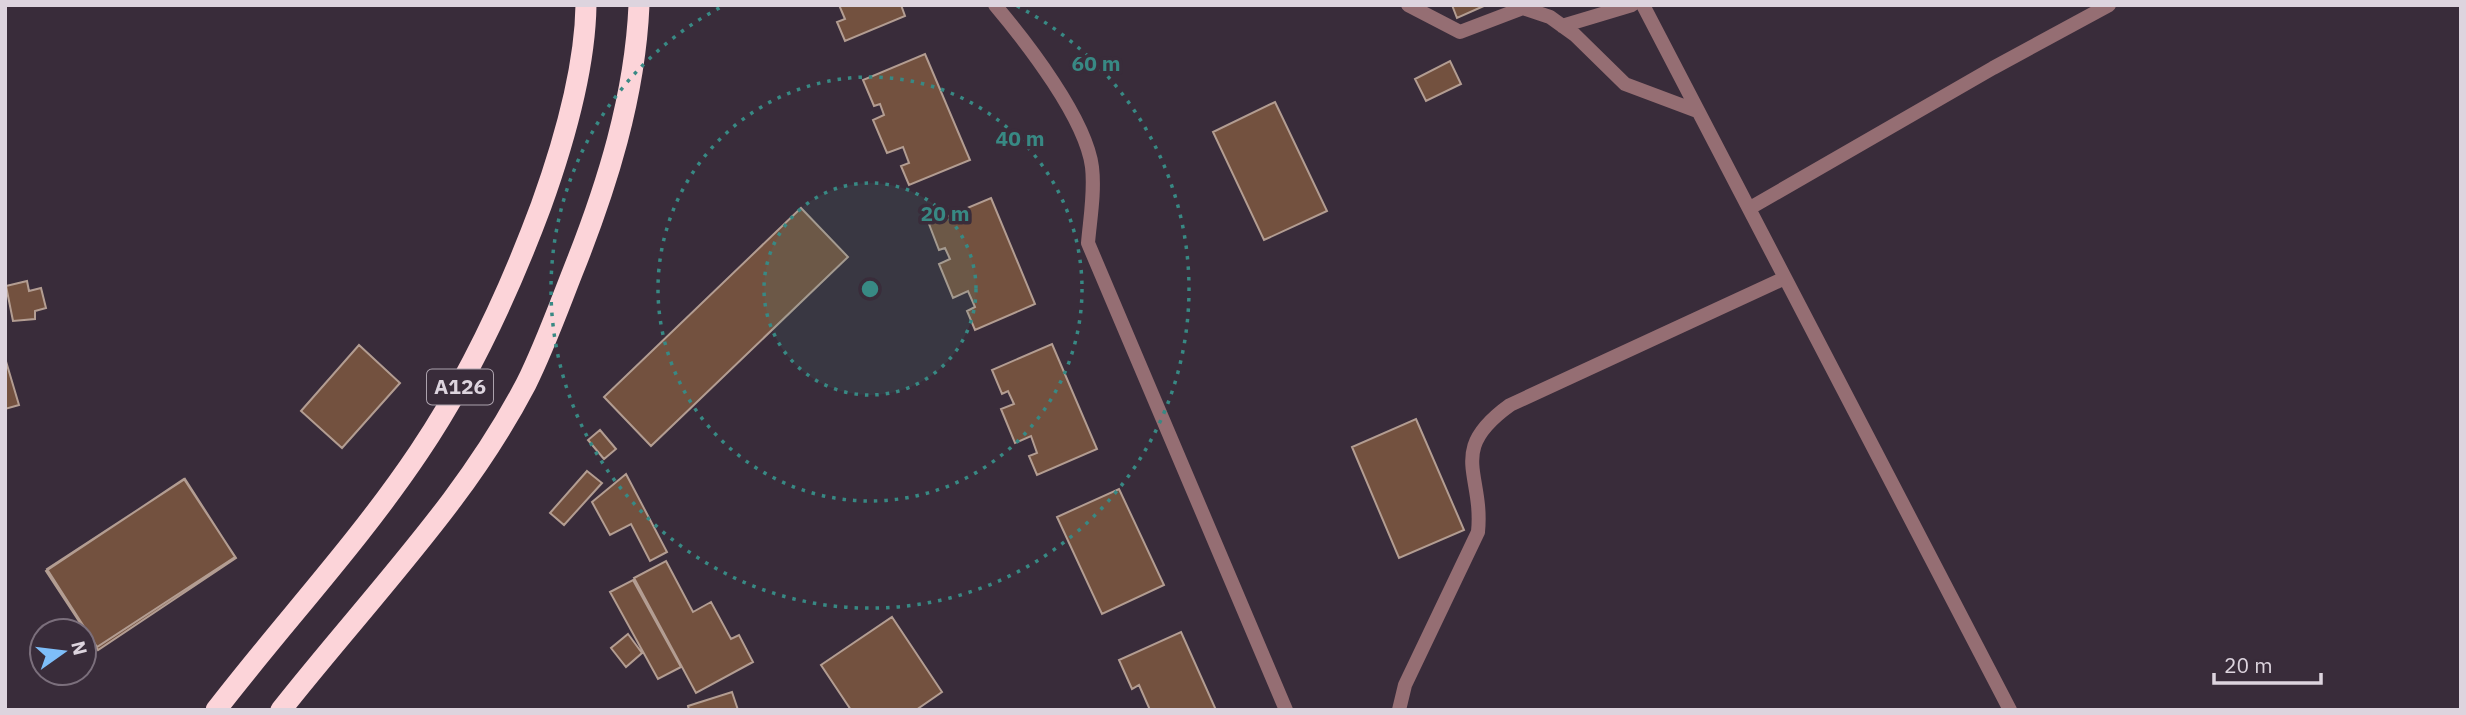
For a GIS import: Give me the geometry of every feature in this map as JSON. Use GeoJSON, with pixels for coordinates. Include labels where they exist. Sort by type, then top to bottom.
{"type":"FeatureCollection","features":[{"type":"Feature","properties":{"kind":"highway","name":"A126"},"geometry":{"type":"LineString","coordinates":[[216,710],[378,510],[459,388],[519,261],[553,172],[574,94],[586,22],[586,5]]}},
{"type":"Feature","properties":{"kind":"highway","name":"A126"},"geometry":{"type":"LineString","coordinates":[[282,710],[452,500],[491,443],[526,384],[587,237],[609,170],[627,103],[638,38],[639,5]]}},
{"type":"Feature","properties":{"kind":"street"},"geometry":{"type":"LineString","coordinates":[[995,5],[1038,58],[1083,138],[1092,166],[1088,243],[1286,710]]}},
{"type":"Feature","properties":{"kind":"street"},"geometry":{"type":"LineString","coordinates":[[1408,5],[1460,32],[1522,8],[1550,18],[1587,44],[1625,84],[1697,111]]}},
{"type":"Feature","properties":{"kind":"street"},"geometry":{"type":"LineString","coordinates":[[1562,26],[1632,5]]}},
{"type":"Feature","properties":{"kind":"street"},"geometry":{"type":"LineString","coordinates":[[1643,5],[2010,710]]}},
{"type":"Feature","properties":{"kind":"street"},"geometry":{"type":"LineString","coordinates":[[1750,208],[1993,68],[2109,5]]}},
{"type":"Feature","properties":{"kind":"street"},"geometry":{"type":"LineString","coordinates":[[1399,710],[1405,685],[1478,532],[1479,515],[1471,453],[1480,432],[1494,416],[1510,405],[1785,278]]}},
{"type":"Feature","properties":{"kind":"building"},"geometry":{"type":"Polygon","coordinates":[[[839,5],[901,5],[905,16],[845,41],[837,22],[845,19],[839,5]]]}},
{"type":"Feature","properties":{"kind":"building"},"geometry":{"type":"Polygon","coordinates":[[[1452,5],[1486,5],[1457,18],[1452,5]]]}},
{"type":"Feature","properties":{"kind":"building"},"geometry":{"type":"Polygon","coordinates":[[[925,54],[970,160],[909,185],[901,166],[909,163],[903,147],[887,153],[873,120],[884,115],[880,104],[874,106],[863,80],[925,54]]]}},
{"type":"Feature","properties":{"kind":"building"},"geometry":{"type":"Polygon","coordinates":[[[1450,61],[1461,84],[1426,101],[1415,79],[1450,61]]]}},
{"type":"Feature","properties":{"kind":"building"},"geometry":{"type":"Polygon","coordinates":[[[1275,102],[1327,211],[1264,240],[1213,132],[1275,102]]]}},
{"type":"Feature","properties":{"kind":"building"},"geometry":{"type":"Polygon","coordinates":[[[991,198],[1035,304],[975,330],[967,311],[975,307],[968,291],[953,298],[939,264],[950,259],[945,248],[939,250],[929,224],[991,198]]]}},
{"type":"Feature","properties":{"kind":"building"},"geometry":{"type":"Polygon","coordinates":[[[801,208],[848,257],[651,446],[604,397],[801,208]]]}},
{"type":"Feature","properties":{"kind":"building"},"geometry":{"type":"Polygon","coordinates":[[[27,281],[29,291],[41,288],[46,308],[35,311],[35,319],[13,321],[6,286],[27,281]]]}},
{"type":"Feature","properties":{"kind":"building"},"geometry":{"type":"Polygon","coordinates":[[[1052,344],[1097,449],[1037,475],[1029,456],[1037,453],[1031,436],[1015,443],[1001,409],[1014,404],[1008,391],[1002,394],[992,370],[1052,344]]]}},
{"type":"Feature","properties":{"kind":"building"},"geometry":{"type":"Polygon","coordinates":[[[359,345],[400,383],[342,448],[301,411],[359,345]]]}},
{"type":"Feature","properties":{"kind":"building"},"geometry":{"type":"Polygon","coordinates":[[[5,358],[19,405],[5,409],[5,358]]]}},
{"type":"Feature","properties":{"kind":"building"},"geometry":{"type":"Polygon","coordinates":[[[1416,419],[1464,530],[1399,558],[1352,447],[1416,419]]]}},
{"type":"Feature","properties":{"kind":"building"},"geometry":{"type":"Polygon","coordinates":[[[600,430],[616,449],[604,459],[588,440],[600,430]]]}},
{"type":"Feature","properties":{"kind":"building"},"geometry":{"type":"Polygon","coordinates":[[[587,471],[602,483],[564,525],[550,513],[587,471]]]}},
{"type":"Feature","properties":{"kind":"building"},"geometry":{"type":"Polygon","coordinates":[[[626,474],[667,552],[650,561],[631,524],[610,535],[592,502],[626,474]]]}},
{"type":"Feature","properties":{"kind":"building"},"geometry":{"type":"Polygon","coordinates":[[[184,479],[236,558],[98,650],[98,617],[76,617],[46,571],[184,479]]]}},
{"type":"Feature","properties":{"kind":"building"},"geometry":{"type":"Polygon","coordinates":[[[185,479],[235,557],[98,646],[98,617],[78,617],[47,569],[185,479]]]}},
{"type":"Feature","properties":{"kind":"building"},"geometry":{"type":"Polygon","coordinates":[[[1119,489],[1164,585],[1102,614],[1057,517],[1119,489]]]}},
{"type":"Feature","properties":{"kind":"building"},"geometry":{"type":"Polygon","coordinates":[[[666,561],[693,612],[711,602],[731,639],[739,635],[753,662],[696,693],[634,578],[666,561]]]}},
{"type":"Feature","properties":{"kind":"building"},"geometry":{"type":"Polygon","coordinates":[[[633,580],[681,667],[658,679],[610,592],[633,580]]]}},
{"type":"Feature","properties":{"kind":"building"},"geometry":{"type":"Polygon","coordinates":[[[892,617],[942,692],[916,710],[851,710],[821,665],[892,617]]]}},
{"type":"Feature","properties":{"kind":"building"},"geometry":{"type":"Polygon","coordinates":[[[1181,632],[1216,710],[1150,710],[1139,685],[1132,689],[1119,660],[1181,632]]]}},
{"type":"Feature","properties":{"kind":"building"},"geometry":{"type":"Polygon","coordinates":[[[628,634],[642,653],[626,667],[611,648],[628,634]]]}},
{"type":"Feature","properties":{"kind":"building"},"geometry":{"type":"Polygon","coordinates":[[[732,692],[738,710],[689,710],[688,706],[732,692]]]}}]}
